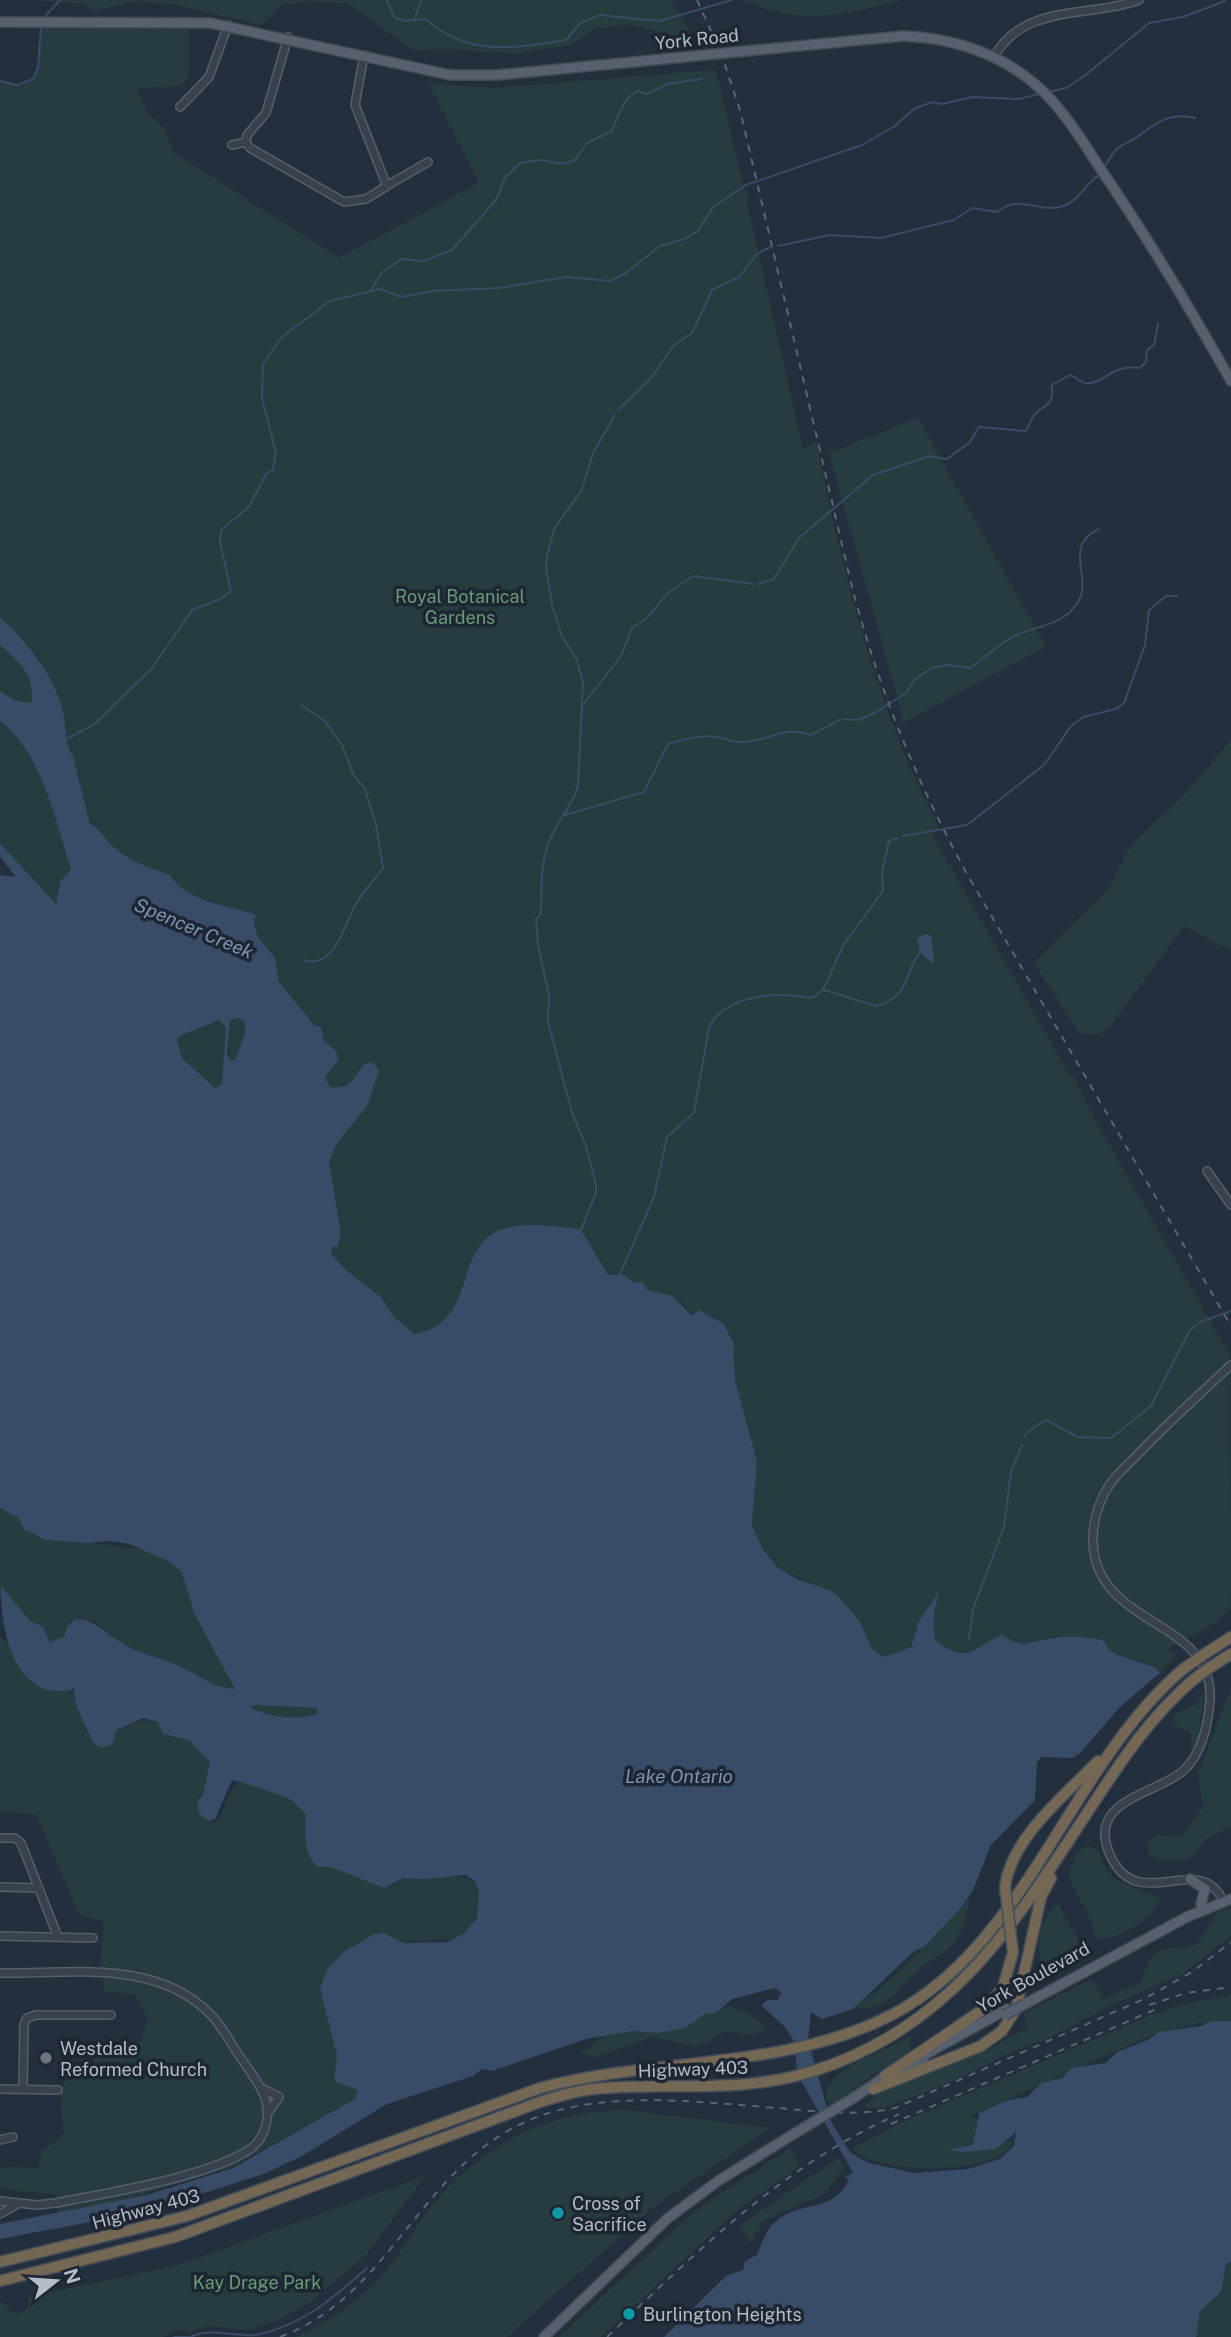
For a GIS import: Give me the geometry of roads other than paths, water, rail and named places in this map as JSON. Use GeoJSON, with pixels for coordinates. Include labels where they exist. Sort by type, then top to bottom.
{"type":"FeatureCollection","features":[{"type":"Feature","properties":{"kind":"highway","name":"Highway 403"},"geometry":{"type":"LineString","coordinates":[[1,2262],[187,2217],[540,2088],[579,2077],[777,2052],[825,2041],[877,2023],[903,2010],[945,1980],[963,1963],[1009,1905],[1117,1741],[1160,1689],[1182,1670],[1231,1637]]}},
{"type":"Feature","properties":{"kind":"highway","name":"Highway 403"},"geometry":{"type":"LineString","coordinates":[[3,2280],[175,2237],[543,2101],[591,2089],[737,2085],[783,2079],[832,2065],[870,2049],[909,2026],[973,1972],[1021,1912],[1151,1720],[1193,1680],[1231,1654]]}},
{"type":"Feature","properties":{"kind":"highway"},"geometry":{"type":"LineString","coordinates":[[885,2076],[988,2006],[1003,1987],[1013,1952],[1005,1888],[1010,1862],[1021,1843],[1117,1741]]}},
{"type":"Feature","properties":{"kind":"highway"},"geometry":{"type":"LineString","coordinates":[[873,2089],[981,2046],[1007,2025],[1019,2000],[1041,1897],[1096,1799]]}},
{"type":"Feature","properties":{"kind":"main road","name":"York Road"},"geometry":{"type":"LineString","coordinates":[[0,22],[190,21],[228,25],[450,75],[497,75],[903,36],[939,38],[994,57],[1038,86],[1061,112],[1162,262],[1231,381]]}},
{"type":"Feature","properties":{"kind":"main road"},"geometry":{"type":"LineString","coordinates":[[1190,1879],[1205,1889],[1201,1904]]}},
{"type":"Feature","properties":{"kind":"main road","name":"York Boulevard"},"geometry":{"type":"LineString","coordinates":[[544,2337],[668,2218],[718,2181],[885,2076],[1201,1904],[1227,1898]]}},
{"type":"Feature","properties":{"kind":"main road","name":"York Boulevard"},"geometry":{"type":"LineString","coordinates":[[1026,2001],[1227,1898]]}},
{"type":"Feature","properties":{"kind":"main road","name":"York Boulevard"},"geometry":{"type":"LineString","coordinates":[[855,2097],[1006,2012]]}},
{"type":"Feature","properties":{"kind":"street"},"geometry":{"type":"LineString","coordinates":[[994,57],[1012,34],[1028,23],[1052,16],[1110,9],[1139,0]]}},
{"type":"Feature","properties":{"kind":"street"},"geometry":{"type":"LineString","coordinates":[[180,107],[209,77],[228,25]]}},
{"type":"Feature","properties":{"kind":"street"},"geometry":{"type":"LineString","coordinates":[[288,37],[267,113],[247,135],[246,142],[250,148],[344,202],[360,201],[428,162]]}},
{"type":"Feature","properties":{"kind":"street"},"geometry":{"type":"LineString","coordinates":[[364,55],[355,105],[387,186],[375,192]]}},
{"type":"Feature","properties":{"kind":"street"},"geometry":{"type":"LineString","coordinates":[[232,145],[246,142]]}},
{"type":"Feature","properties":{"kind":"street"},"geometry":{"type":"LineString","coordinates":[[1207,1171],[1231,1205]]}},
{"type":"Feature","properties":{"kind":"street"},"geometry":{"type":"LineString","coordinates":[[1227,1898],[1208,1881],[1190,1879],[1152,1885],[1137,1882],[1124,1875],[1108,1850],[1108,1824],[1120,1804],[1183,1771],[1196,1755],[1210,1700],[1208,1681],[1195,1654],[1176,1637],[1112,1592],[1095,1556],[1094,1530],[1098,1506],[1112,1481],[1231,1365]]}},
{"type":"Feature","properties":{"kind":"street"},"geometry":{"type":"LineString","coordinates":[[0,1838],[20,1841],[58,1937]]}},
{"type":"Feature","properties":{"kind":"street"},"geometry":{"type":"LineString","coordinates":[[0,1887],[38,1888]]}},
{"type":"Feature","properties":{"kind":"street"},"geometry":{"type":"LineString","coordinates":[[0,1936],[93,1938]]}},
{"type":"Feature","properties":{"kind":"street"},"geometry":{"type":"LineString","coordinates":[[0,1973],[122,1975],[164,1983],[185,1994],[210,2014],[260,2086],[268,2114]]}},
{"type":"Feature","properties":{"kind":"street"},"geometry":{"type":"LineString","coordinates":[[23,2090],[24,2024],[27,2018],[36,2015],[111,2015]]}},
{"type":"Feature","properties":{"kind":"street"},"geometry":{"type":"LineString","coordinates":[[0,2201],[18,2204],[55,2203],[187,2173],[233,2157],[260,2139],[268,2114],[279,2097],[260,2086]]}},
{"type":"Feature","properties":{"kind":"street"},"geometry":{"type":"LineString","coordinates":[[0,2089],[58,2090]]}},
{"type":"Feature","properties":{"kind":"street"},"geometry":{"type":"LineString","coordinates":[[0,2140],[13,2137]]}},
{"type":"Feature","properties":{"kind":"street"},"geometry":{"type":"LineString","coordinates":[[0,2214],[18,2204]]}},
{"type":"Feature","properties":{"kind":"water","name":"Lake Ontario"},"geometry":{"type":"Polygon","coordinates":[[[0,617],[29,647],[52,682],[62,708],[68,745],[90,824],[127,857],[170,875],[187,892],[256,915],[254,923],[258,937],[275,958],[279,982],[315,1026],[321,1027],[324,1041],[337,1052],[338,1060],[325,1077],[330,1087],[342,1087],[350,1083],[363,1065],[372,1062],[379,1070],[367,1106],[337,1143],[329,1161],[341,1234],[337,1248],[333,1246],[331,1254],[347,1271],[381,1297],[394,1317],[415,1334],[438,1325],[452,1310],[474,1254],[486,1239],[504,1228],[533,1225],[581,1230],[608,1275],[624,1275],[635,1283],[643,1282],[647,1290],[673,1296],[692,1316],[699,1310],[724,1324],[733,1342],[735,1380],[757,1461],[752,1525],[763,1549],[778,1568],[799,1580],[830,1590],[839,1597],[861,1623],[872,1649],[885,1657],[911,1647],[919,1621],[939,1592],[934,1623],[936,1641],[957,1652],[970,1652],[1002,1635],[1021,1643],[1059,1637],[1085,1637],[1103,1640],[1109,1650],[1156,1668],[1160,1673],[1121,1706],[1080,1753],[1072,1758],[1042,1757],[1037,1762],[1035,1800],[991,1845],[973,1890],[959,1910],[925,1946],[913,1952],[853,2009],[822,2019],[811,2012],[808,2040],[831,2122],[850,2152],[869,2163],[914,2173],[968,2169],[1000,2159],[1014,2146],[1016,2132],[996,2149],[963,2152],[947,2150],[973,2145],[979,2113],[1008,2100],[1027,2097],[1041,2083],[1062,2078],[1071,2068],[1106,2063],[1117,2052],[1148,2040],[1159,2032],[1201,2026],[1212,2021],[1231,2021],[1231,2261],[1226,2264],[1221,2292],[1200,2311],[1196,2337],[664,2337],[726,2276],[743,2270],[745,2261],[757,2255],[775,2222],[785,2215],[835,2197],[849,2180],[845,2177],[853,2173],[798,2075],[793,2040],[785,2027],[761,2005],[768,2000],[778,2000],[781,1992],[775,1988],[732,1999],[716,2013],[705,2014],[685,2028],[659,2033],[633,2031],[586,2039],[492,2071],[482,2069],[473,2076],[387,2104],[302,2156],[264,2174],[143,2212],[0,2239],[0,2224],[147,2195],[233,2168],[356,2098],[357,2090],[334,2081],[337,2055],[320,1989],[327,1969],[345,1951],[374,1934],[384,1933],[404,1943],[446,1942],[463,1934],[477,1918],[479,1892],[475,1881],[465,1875],[427,1879],[404,1878],[384,1888],[331,1867],[317,1867],[307,1849],[306,1815],[290,1799],[232,1780],[215,1819],[209,1821],[203,1818],[199,1813],[198,1800],[203,1795],[210,1762],[189,1740],[163,1734],[158,1722],[143,1718],[118,1729],[112,1744],[102,1748],[94,1744],[76,1705],[74,1689],[54,1691],[38,1686],[25,1675],[8,1643],[1,1604],[1,1586],[30,1621],[43,1627],[50,1642],[64,1637],[67,1627],[75,1619],[83,1620],[94,1624],[132,1649],[181,1667],[214,1684],[235,1689],[194,1613],[182,1572],[168,1561],[129,1544],[45,1540],[24,1529],[18,1518],[0,1508],[0,875],[16,877],[0,857],[0,843],[56,904],[61,880],[71,870],[53,810],[37,770],[15,735],[0,721],[0,691],[14,700],[32,703],[32,693],[24,670],[0,645],[0,617]],[[238,1018],[230,1021],[227,1052],[230,1060],[235,1060],[245,1034],[245,1023],[238,1018]],[[219,1020],[180,1036],[177,1040],[182,1058],[215,1088],[222,1084],[226,1028],[219,1020]],[[250,1707],[284,1717],[303,1717],[318,1713],[316,1708],[250,1707]]]}},
{"type":"Feature","properties":{"kind":"water"},"geometry":{"type":"Polygon","coordinates":[[[924,934],[931,935],[934,961],[931,963],[920,952],[917,939],[924,934]]]}},
{"type":"Feature","properties":{"kind":"waterway"},"geometry":{"type":"LineString","coordinates":[[46,15],[60,0]]}},
{"type":"Feature","properties":{"kind":"waterway"},"geometry":{"type":"LineString","coordinates":[[387,0],[395,18],[405,21],[426,19],[441,31],[458,39],[492,47],[566,40],[580,23],[600,15],[659,21],[732,0]]}},
{"type":"Feature","properties":{"kind":"waterway"},"geometry":{"type":"LineString","coordinates":[[415,19],[421,0]]}},
{"type":"Feature","properties":{"kind":"waterway"},"geometry":{"type":"LineString","coordinates":[[1049,92],[1066,88],[1083,77],[1149,23],[1183,17],[1225,1]]}},
{"type":"Feature","properties":{"kind":"waterway"},"geometry":{"type":"LineString","coordinates":[[0,81],[17,85],[33,79],[38,68],[41,27]]}},
{"type":"Feature","properties":{"kind":"waterway"},"geometry":{"type":"LineString","coordinates":[[372,289],[381,273],[402,259],[424,261],[452,250],[496,200],[505,178],[520,163],[541,160],[562,164],[575,160],[587,143],[612,131],[622,108],[633,94],[638,91],[646,94],[668,84],[701,79]]}},
{"type":"Feature","properties":{"kind":"waterway"},"geometry":{"type":"LineString","coordinates":[[66,739],[95,724],[152,668],[192,610],[221,599],[231,591],[220,543],[221,530],[249,507],[266,474],[273,469],[276,453],[262,398],[263,364],[282,337],[330,301],[380,289],[401,297],[432,291],[499,288],[566,277],[610,281],[626,273],[660,246],[685,239],[698,231],[713,207],[746,185],[862,145],[895,126],[914,109],[932,102],[942,104],[972,97],[1018,99],[1040,94]]}},
{"type":"Feature","properties":{"kind":"waterway"},"geometry":{"type":"LineString","coordinates":[[1105,166],[1120,146],[1159,122],[1179,116],[1195,118]]}},
{"type":"Feature","properties":{"kind":"waterway"},"geometry":{"type":"LineString","coordinates":[[778,246],[830,235],[881,238],[954,220],[972,208],[997,212],[1013,204],[1054,208],[1074,200],[1099,175]]}},
{"type":"Feature","properties":{"kind":"waterway"},"geometry":{"type":"LineString","coordinates":[[618,410],[651,378],[674,345],[692,333],[712,290],[739,277],[757,254],[770,247]]}},
{"type":"Feature","properties":{"kind":"waterway"},"geometry":{"type":"LineString","coordinates":[[758,584],[774,579],[799,538],[873,475],[930,456],[947,459],[970,442],[979,427],[1026,431],[1034,416],[1050,402],[1052,385],[1070,375],[1091,383],[1115,371],[1130,367],[1140,368],[1146,362],[1147,350],[1154,345],[1158,324]]}},
{"type":"Feature","properties":{"kind":"waterway"},"geometry":{"type":"LineString","coordinates":[[581,1230],[596,1193],[596,1185],[586,1146],[572,1113],[548,1022],[549,995],[538,945],[536,919],[541,914],[545,853],[578,785],[583,683],[577,660],[562,636],[552,605],[546,568],[555,527],[582,490],[593,453],[615,415]]}},
{"type":"Feature","properties":{"kind":"waterway"},"geometry":{"type":"LineString","coordinates":[[843,719],[859,720],[876,712],[906,693],[915,679],[932,668],[947,665],[971,668],[1014,636],[1048,625],[1070,612],[1081,595],[1083,584],[1080,554],[1082,545],[1099,529]]}},
{"type":"Feature","properties":{"kind":"waterway"},"geometry":{"type":"LineString","coordinates":[[583,705],[621,656],[632,628],[646,619],[669,592],[693,576],[753,584]]}},
{"type":"Feature","properties":{"kind":"waterway"},"geometry":{"type":"LineString","coordinates":[[903,836],[967,825],[1044,765],[1071,726],[1083,717],[1116,709],[1124,703],[1145,645],[1149,610],[1166,596],[1177,596]]}},
{"type":"Feature","properties":{"kind":"waterway"},"geometry":{"type":"LineString","coordinates":[[301,705],[325,721],[342,745],[354,776],[365,789],[376,825],[383,868],[356,904],[331,952],[314,961],[303,960]]}},
{"type":"Feature","properties":{"kind":"waterway"},"geometry":{"type":"LineString","coordinates":[[565,815],[644,792],[668,744],[705,736],[739,742],[792,732],[811,735],[840,720]]}},
{"type":"Feature","properties":{"kind":"waterway"},"geometry":{"type":"LineString","coordinates":[[620,1274],[654,1197],[667,1137],[694,1113],[709,1027],[728,1007],[741,1001],[785,995],[812,998],[823,990],[844,944],[883,891],[882,872],[889,841],[898,838]]}},
{"type":"Feature","properties":{"kind":"waterway"},"geometry":{"type":"LineString","coordinates":[[824,990],[876,1006],[887,1002],[895,997],[904,985],[920,952]]}},
{"type":"Feature","properties":{"kind":"waterway"},"geometry":{"type":"LineString","coordinates":[[1025,1437],[1027,1432],[1046,1420],[1078,1437],[1111,1438],[1151,1406],[1190,1330],[1200,1322],[1231,1311]]}},
{"type":"Feature","properties":{"kind":"waterway"},"geometry":{"type":"LineString","coordinates":[[969,1640],[973,1609],[1004,1527],[1011,1472],[1022,1445]]}},
{"type":"Feature","properties":{"kind":"waterway"},"geometry":{"type":"LineString","coordinates":[[190,2337],[214,2332],[255,2335],[287,2325],[316,2310],[367,2268]]}},
{"type":"Feature","properties":{"kind":"waterway"},"geometry":{"type":"LineString","coordinates":[[174,2337],[188,2337]]}},
{"type":"Feature","properties":{"kind":"railway"},"geometry":{"type":"LineString","coordinates":[[697,0],[721,53],[740,110],[852,587],[900,734],[967,874],[1231,1326]]}},
{"type":"Feature","properties":{"kind":"railway"},"geometry":{"type":"LineString","coordinates":[[280,2337],[317,2318],[349,2293],[456,2171],[487,2144],[523,2123],[553,2112],[619,2101],[688,2101],[842,2113],[895,2108],[1144,1999],[1192,1972],[1231,1942]]}},
{"type":"Feature","properties":{"kind":"railway"},"geometry":{"type":"LineString","coordinates":[[1149,2005],[1186,1993],[1231,1987]]}},
{"type":"Feature","properties":{"kind":"railway"},"geometry":{"type":"LineString","coordinates":[[891,2124],[1161,2007]]}},
{"type":"Feature","properties":{"kind":"railway"},"geometry":{"type":"LineString","coordinates":[[607,2337],[709,2242],[780,2184],[857,2134],[899,2114]]}},
{"type":"Feature","properties":{"kind":"place","name":"Westdale Reformed Church"},"geometry":{"type":"Point","coordinates":[46,2058]}},
{"type":"Feature","properties":{"kind":"place","name":"Cross of Sacrifice"},"geometry":{"type":"Point","coordinates":[558,2213]}},
{"type":"Feature","properties":{"kind":"place","name":"Burlington Heights"},"geometry":{"type":"Point","coordinates":[629,2314]}},
{"type":"Feature","properties":{"kind":"park label","name":"Royal Botanical Gardens"},"geometry":{"type":"Point","coordinates":[460,606]}},
{"type":"Feature","properties":{"kind":"park label","name":"Kay Drage Park"},"geometry":{"type":"Point","coordinates":[257,2282]}},
{"type":"Feature","properties":{"kind":"water label","name":"Spencer Creek"},"geometry":{"type":"Point","coordinates":[194,928]}}]}
